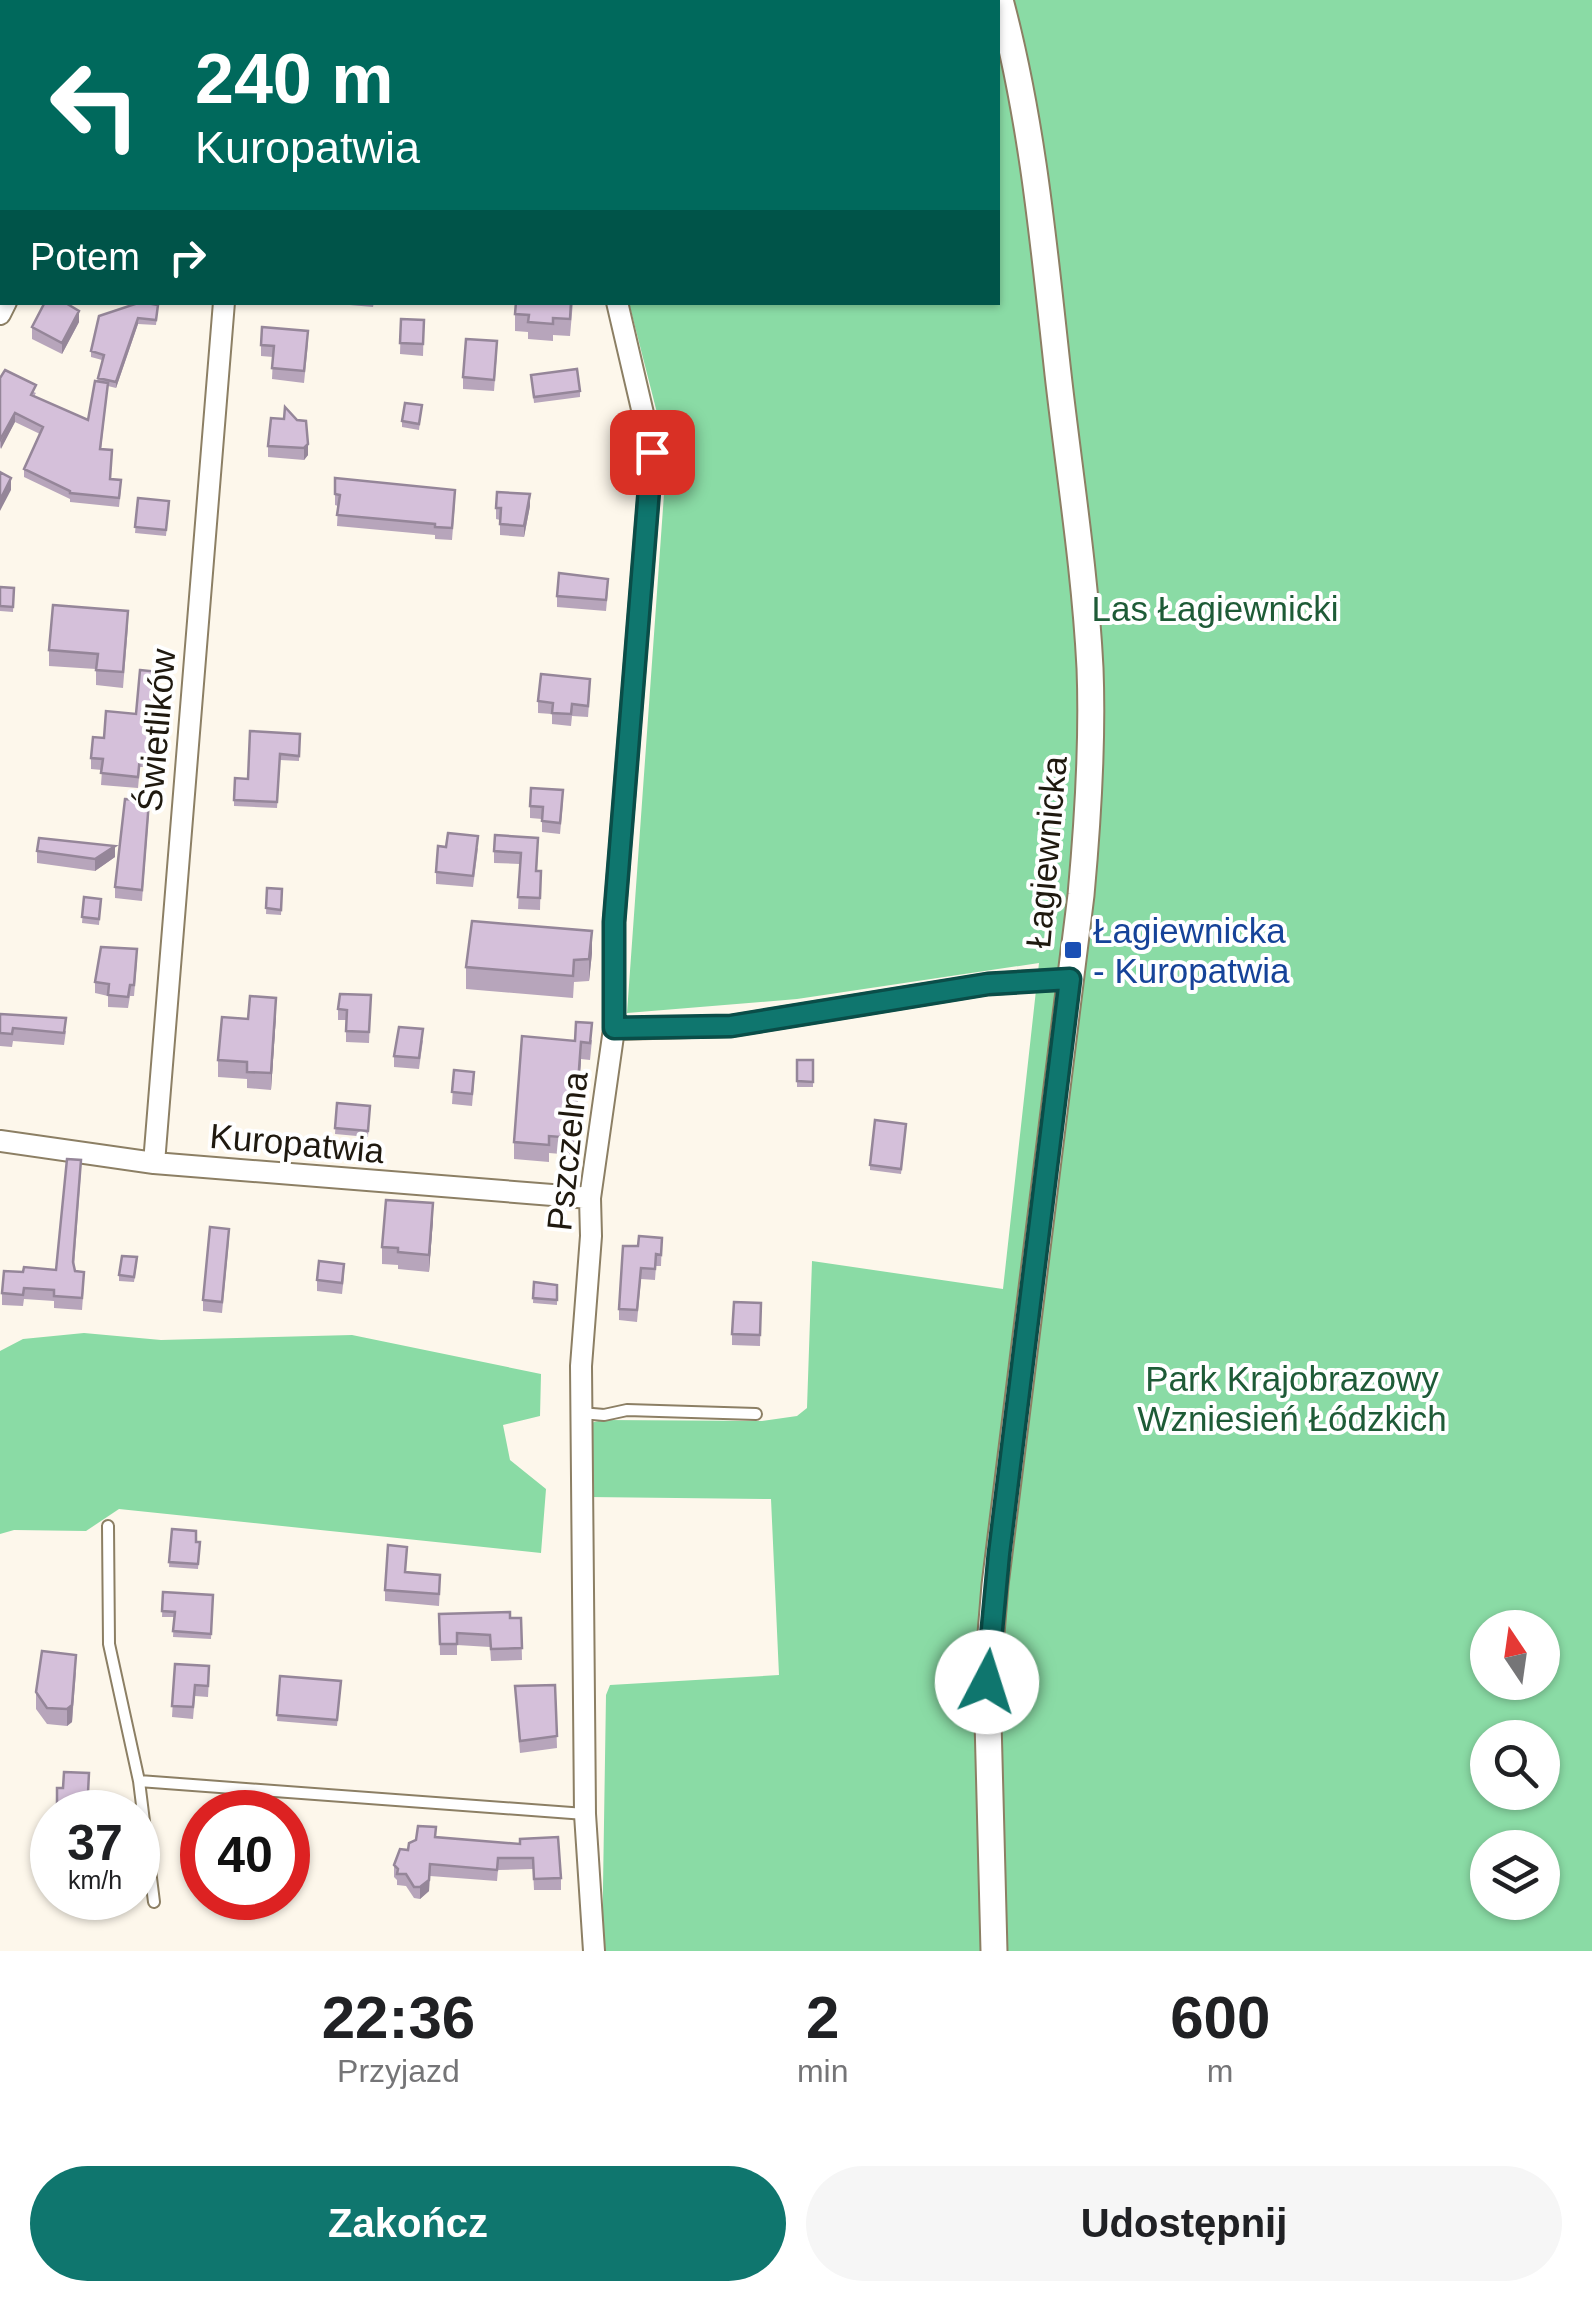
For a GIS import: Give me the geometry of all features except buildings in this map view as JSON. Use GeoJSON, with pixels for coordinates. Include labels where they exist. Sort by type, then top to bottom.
{"type":"FeatureCollection","features":[{"type":"Feature","properties":{"kind":"street","name":"Łagiewnicka"},"geometry":{"type":"LineString","coordinates":[[994,1951],[987,1682],[1089,810],[1090,662],[1035,171],[1018,67],[1000,0]]}},
{"type":"Feature","properties":{"kind":"street","name":"Świetlików"},"geometry":{"type":"LineString","coordinates":[[154,1162],[224,305]]}},
{"type":"Feature","properties":{"kind":"street","name":"Pszczelna"},"geometry":{"type":"LineString","coordinates":[[594,1951],[585,1814],[580,1366],[591,1236],[590,1198],[614,1028],[614,922],[652,452],[617,305]]}},
{"type":"Feature","properties":{"kind":"street"},"geometry":{"type":"LineString","coordinates":[[614,1028],[731,1026],[988,984],[1070,979]]}},
{"type":"Feature","properties":{"kind":"street","name":"Kuropatwia"},"geometry":{"type":"LineString","coordinates":[[0,1142],[154,1162],[590,1198]]}},
{"type":"Feature","properties":{"kind":"lane"},"geometry":{"type":"LineString","coordinates":[[581,1414],[604,1416],[627,1410],[756,1414]]}},
{"type":"Feature","properties":{"kind":"lane"},"geometry":{"type":"LineString","coordinates":[[108,1526],[109,1644],[140,1790]]}},
{"type":"Feature","properties":{"kind":"lane"},"geometry":{"type":"LineString","coordinates":[[139,1780],[585,1814]]}},
{"type":"Feature","properties":{"kind":"green space","name":"Las Łagiewnicki"},"geometry":{"type":"Polygon","coordinates":[[[1000,0],[1592,0],[1592,1951],[602,1951],[606,1695],[610,1685],[779,1675],[771,1499],[589,1497],[590,1423],[762,1421],[797,1416],[807,1408],[812,1261],[1003,1289],[1039,963],[797,999],[627,1013],[667,452],[630,305],[1000,305],[1000,0]]]}},
{"type":"Feature","properties":{"kind":"green space"},"geometry":{"type":"Polygon","coordinates":[[[84,1333],[161,1340],[352,1335],[541,1374],[540,1416],[503,1425],[510,1460],[546,1489],[541,1553],[119,1509],[86,1531],[14,1530],[0,1534],[0,1351],[23,1339],[84,1333]]]}},
{"type":"Feature","properties":{"kind":"place","name":"Łagiewnicka - Kuropatwia"},"geometry":{"type":"Point","coordinates":[1073,950]}},
{"type":"Feature","properties":{"kind":"route"},"geometry":{"type":"LineString","coordinates":[[652,452],[614,922],[614,1028],[731,1026],[988,984],[1070,979],[995,1585],[987,1682]]}},
{"type":"Feature","properties":{"kind":"park label","name":"Park Krajobrazowy Wzniesień Łódzkich"},"geometry":{"type":"Point","coordinates":[1292,1398]}}]}
